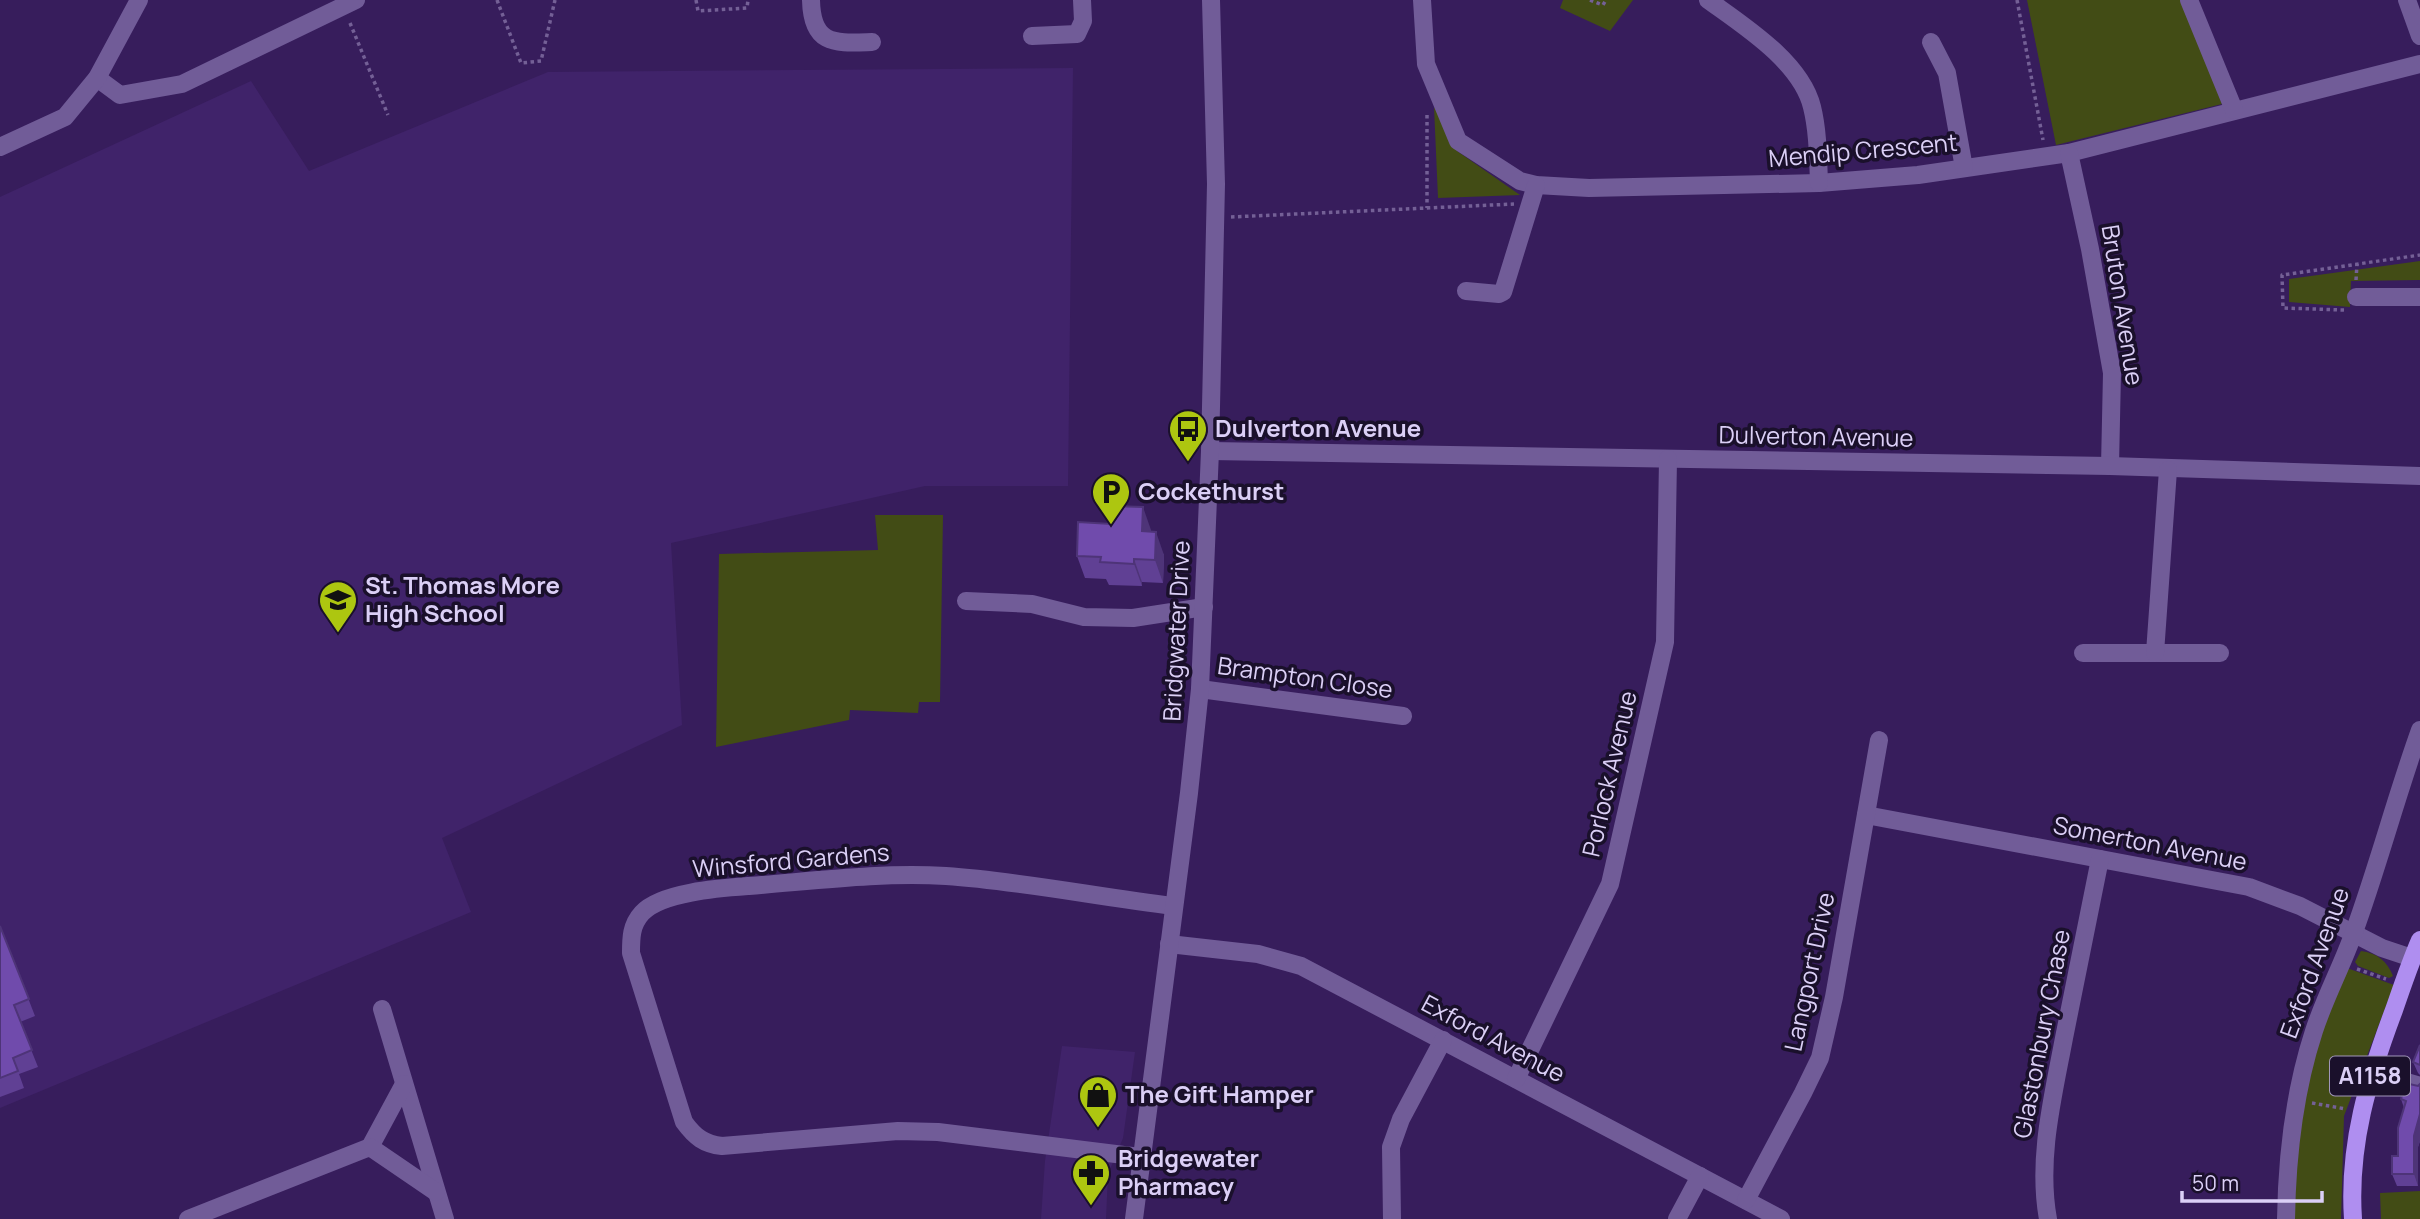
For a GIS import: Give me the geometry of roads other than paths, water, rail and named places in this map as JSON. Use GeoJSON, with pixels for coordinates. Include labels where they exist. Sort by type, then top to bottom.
{"type":"FeatureCollection","features":[{"type":"Feature","properties":{"kind":"main road","name":"A1158"},"geometry":{"type":"LineString","coordinates":[[2353,1219],[2353,1166],[2360,1112],[2420,940]]}},
{"type":"Feature","properties":{"kind":"street"},"geometry":{"type":"LineString","coordinates":[[0,147],[65,117],[97,78],[139,0]]}},
{"type":"Feature","properties":{"kind":"street"},"geometry":{"type":"LineString","coordinates":[[811,0],[816,25],[823,37],[830,41],[872,43]]}},
{"type":"Feature","properties":{"kind":"street"},"geometry":{"type":"LineString","coordinates":[[1032,36],[1077,34],[1083,21],[1082,0]]}},
{"type":"Feature","properties":{"kind":"street","name":"Bridgwater Drive"},"geometry":{"type":"LineString","coordinates":[[1134,1219],[1200,689],[1210,451],[1215,218],[1211,0]]}},
{"type":"Feature","properties":{"kind":"street","name":"Mendip Crescent"},"geometry":{"type":"LineString","coordinates":[[1422,0],[1426,64],[1458,141],[1520,181],[1589,188],[1819,183],[1918,175],[2069,153],[2420,64]]}},
{"type":"Feature","properties":{"kind":"street"},"geometry":{"type":"LineString","coordinates":[[1708,0],[1750,30],[1792,68],[1812,105],[1818,148],[1819,183]]}},
{"type":"Feature","properties":{"kind":"street"},"geometry":{"type":"LineString","coordinates":[[2189,0],[2234,110]]}},
{"type":"Feature","properties":{"kind":"street"},"geometry":{"type":"LineString","coordinates":[[2407,0],[2420,36]]}},
{"type":"Feature","properties":{"kind":"street"},"geometry":{"type":"LineString","coordinates":[[97,78],[120,95],[182,84],[350,3]]}},
{"type":"Feature","properties":{"kind":"street"},"geometry":{"type":"LineString","coordinates":[[1931,42],[1947,73],[1964,168]]}},
{"type":"Feature","properties":{"kind":"street","name":"Bruton Avenue"},"geometry":{"type":"LineString","coordinates":[[2069,153],[2090,249],[2112,373],[2110,466]]}},
{"type":"Feature","properties":{"kind":"street"},"geometry":{"type":"LineString","coordinates":[[1466,291],[1499,294],[1503,292],[1536,184]]}},
{"type":"Feature","properties":{"kind":"street"},"geometry":{"type":"LineString","coordinates":[[2356,297],[2420,297]]}},
{"type":"Feature","properties":{"kind":"street","name":"Dulverton Avenue"},"geometry":{"type":"LineString","coordinates":[[1210,451],[2110,466],[2168,470],[2420,476]]}},
{"type":"Feature","properties":{"kind":"street","name":"Porlock Avenue"},"geometry":{"type":"LineString","coordinates":[[1516,1079],[1610,884],[1665,642],[1668,459]]}},
{"type":"Feature","properties":{"kind":"street"},"geometry":{"type":"LineString","coordinates":[[2155,653],[2168,470]]}},
{"type":"Feature","properties":{"kind":"street"},"geometry":{"type":"LineString","coordinates":[[966,601],[1032,604],[1084,617],[1133,618],[1204,607]]}},
{"type":"Feature","properties":{"kind":"street"},"geometry":{"type":"LineString","coordinates":[[2083,653],[2220,653]]}},
{"type":"Feature","properties":{"kind":"street","name":"Brampton Close"},"geometry":{"type":"LineString","coordinates":[[1200,689],[1403,716]]}},
{"type":"Feature","properties":{"kind":"street","name":"Exford Avenue"},"geometry":{"type":"LineString","coordinates":[[2286,1219],[2287,1175],[2296,1100],[2315,1028],[2353,934],[2420,730]]}},
{"type":"Feature","properties":{"kind":"street","name":"Langport Drive"},"geometry":{"type":"LineString","coordinates":[[1746,1200],[1820,1058],[1834,997],[1879,740]]}},
{"type":"Feature","properties":{"kind":"street","name":"Somerton Avenue"},"geometry":{"type":"LineString","coordinates":[[1866,815],[2249,887],[2300,906],[2382,948],[2412,958]]}},
{"type":"Feature","properties":{"kind":"street","name":"Glastonbury Chase"},"geometry":{"type":"LineString","coordinates":[[2048,1219],[2044,1154],[2050,1109],[2100,859]]}},
{"type":"Feature","properties":{"kind":"street","name":"Winsford Gardens"},"geometry":{"type":"LineString","coordinates":[[1140,1157],[938,1132],[898,1131],[722,1146],[708,1144],[695,1136],[684,1122],[631,953],[631,937],[642,913],[656,903],[703,890],[882,875],[947,876],[1174,906]]}},
{"type":"Feature","properties":{"kind":"street","name":"Exford Avenue"},"geometry":{"type":"LineString","coordinates":[[1169,944],[1258,954],[1301,966],[1781,1219]]}},
{"type":"Feature","properties":{"kind":"street"},"geometry":{"type":"LineString","coordinates":[[382,1009],[444,1219]]}},
{"type":"Feature","properties":{"kind":"street"},"geometry":{"type":"LineString","coordinates":[[1392,1219],[1391,1147],[1401,1119],[1443,1040]]}},
{"type":"Feature","properties":{"kind":"street"},"geometry":{"type":"LineString","coordinates":[[2372,1072],[2420,1086]]}},
{"type":"Feature","properties":{"kind":"street"},"geometry":{"type":"LineString","coordinates":[[188,1219],[370,1147],[404,1084]]}},
{"type":"Feature","properties":{"kind":"street"},"geometry":{"type":"LineString","coordinates":[[370,1147],[436,1192]]}},
{"type":"Feature","properties":{"kind":"street"},"geometry":{"type":"LineString","coordinates":[[1677,1219],[1700,1176]]}},
{"type":"Feature","properties":{"kind":"place","name":"Dulverton Avenue"},"geometry":{"type":"Point","coordinates":[1188,463]}},
{"type":"Feature","properties":{"kind":"place","name":"Cockethurst"},"geometry":{"type":"Point","coordinates":[1111,526]}},
{"type":"Feature","properties":{"kind":"place","name":"St. Thomas More High School"},"geometry":{"type":"Point","coordinates":[338,634]}},
{"type":"Feature","properties":{"kind":"place","name":"The Gift Hamper"},"geometry":{"type":"Point","coordinates":[1098,1129]}},
{"type":"Feature","properties":{"kind":"place","name":"Bridgewater Pharmacy"},"geometry":{"type":"Point","coordinates":[1091,1207]}}]}
